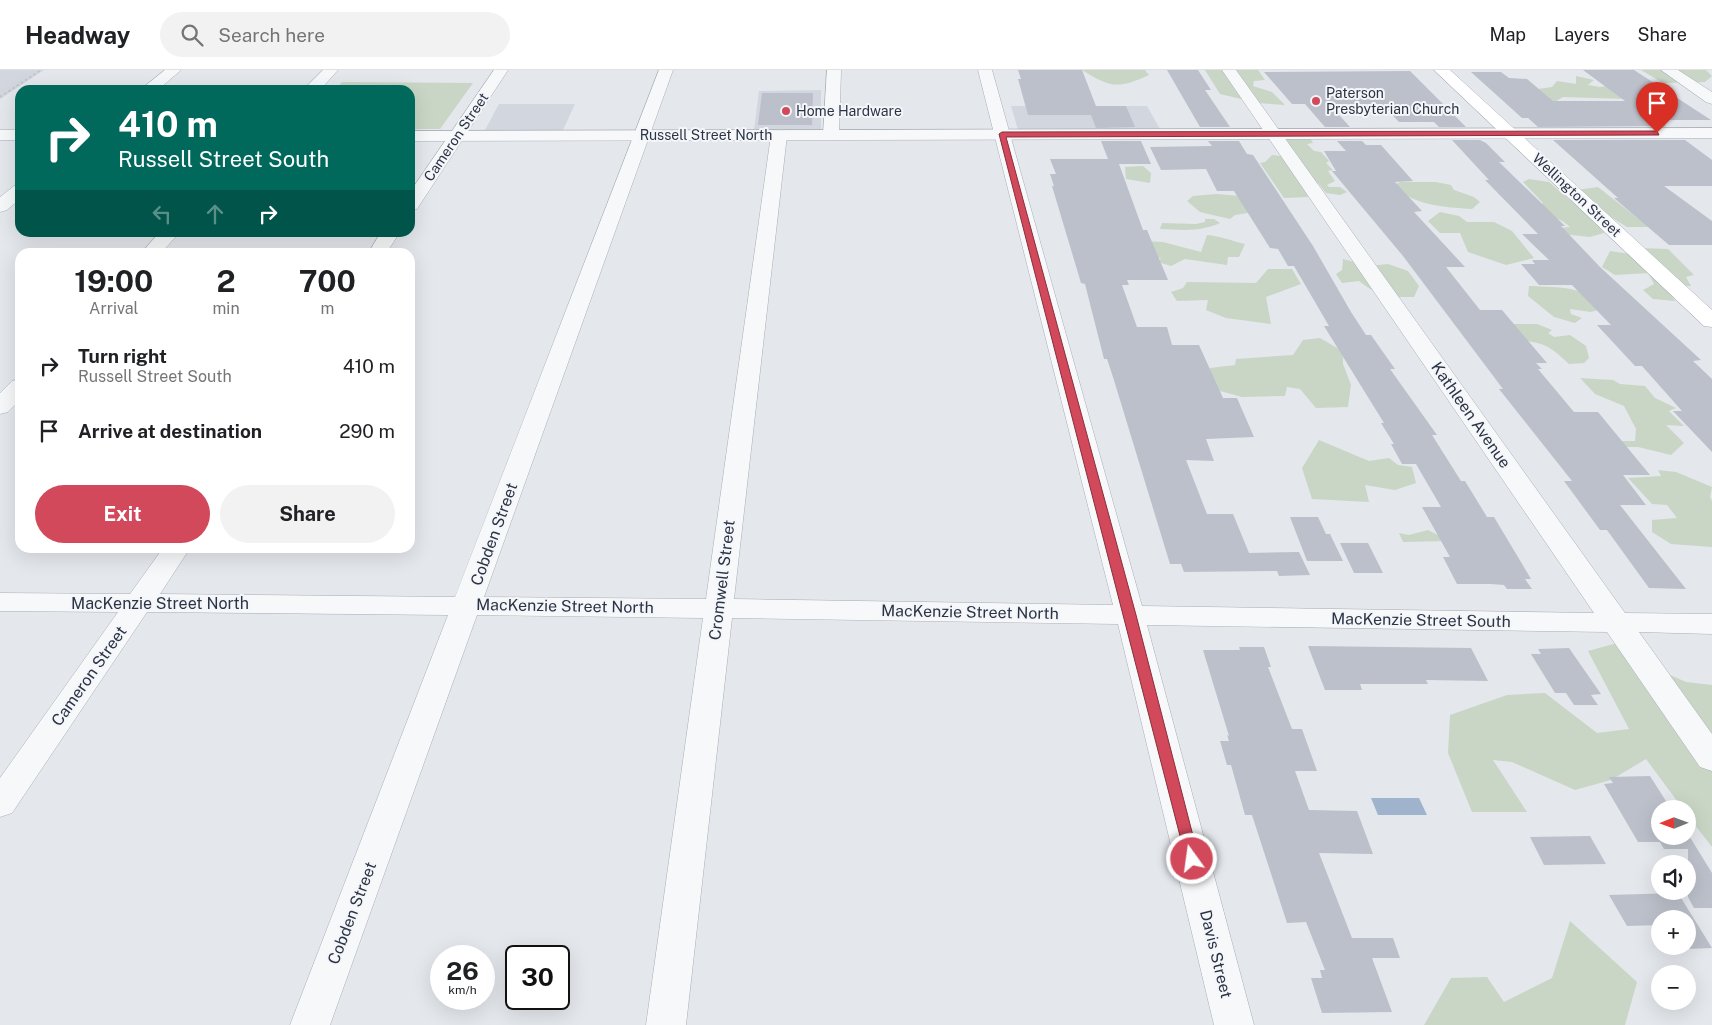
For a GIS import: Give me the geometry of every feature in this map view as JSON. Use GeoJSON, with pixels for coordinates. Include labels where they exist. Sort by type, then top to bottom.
{"type":"FeatureCollection","features":[{"type":"Feature","properties":{"kind":"main road","name":"Wellington Street"},"geometry":{"type":"LineString","coordinates":[[1441,70],[1712,321]]}},
{"type":"Feature","properties":{"kind":"street"},"geometry":{"type":"LineString","coordinates":[[154,85],[174,70]]}},
{"type":"Feature","properties":{"kind":"street"},"geometry":{"type":"LineString","coordinates":[[317,85],[331,70]]}},
{"type":"Feature","properties":{"kind":"street","name":"Cameron Street"},"geometry":{"type":"LineString","coordinates":[[415,198],[501,70]]}},
{"type":"Feature","properties":{"kind":"street","name":"Cobden Street"},"geometry":{"type":"LineString","coordinates":[[310,1025],[666,70]]}},
{"type":"Feature","properties":{"kind":"street"},"geometry":{"type":"LineString","coordinates":[[832,135],[834,70]]}},
{"type":"Feature","properties":{"kind":"street","name":"Davis Street"},"geometry":{"type":"LineString","coordinates":[[986,70],[1130,615],[1234,1025]]}},
{"type":"Feature","properties":{"kind":"street","name":"Kathleen Avenue"},"geometry":{"type":"LineString","coordinates":[[1229,70],[1712,759]]}},
{"type":"Feature","properties":{"kind":"street"},"geometry":{"type":"LineString","coordinates":[[1668,70],[1712,100]]}},
{"type":"Feature","properties":{"kind":"street","name":"Russell Street North"},"geometry":{"type":"LineString","coordinates":[[415,136],[1712,133]]}},
{"type":"Feature","properties":{"kind":"street"},"geometry":{"type":"LineString","coordinates":[[0,135],[15,135]]}},
{"type":"Feature","properties":{"kind":"street","name":"Cromwell Street"},"geometry":{"type":"LineString","coordinates":[[666,1025],[779,135]]}},
{"type":"Feature","properties":{"kind":"street"},"geometry":{"type":"LineString","coordinates":[[0,206],[15,194]]}},
{"type":"Feature","properties":{"kind":"street"},"geometry":{"type":"LineString","coordinates":[[155,248],[166,237]]}},
{"type":"Feature","properties":{"kind":"street"},"geometry":{"type":"LineString","coordinates":[[381,248],[388,237]]}},
{"type":"Feature","properties":{"kind":"street"},"geometry":{"type":"LineString","coordinates":[[0,407],[15,391]]}},
{"type":"Feature","properties":{"kind":"street","name":"Cameron Street"},"geometry":{"type":"LineString","coordinates":[[0,804],[174,553]]}},
{"type":"Feature","properties":{"kind":"street","name":"MacKenzie Street North"},"geometry":{"type":"LineString","coordinates":[[0,602],[468,605],[1130,615]]}},
{"type":"Feature","properties":{"kind":"street","name":"MacKenzie Street South"},"geometry":{"type":"LineString","coordinates":[[1130,615],[1712,624]]}},
{"type":"Feature","properties":{"kind":"path"},"geometry":{"type":"LineString","coordinates":[[18,85],[41,70]]}},
{"type":"Feature","properties":{"kind":"path"},"geometry":{"type":"LineString","coordinates":[[0,97],[15,87]]}},
{"type":"Feature","properties":{"kind":"shaded area"},"geometry":{"type":"Polygon","coordinates":[[[0,70],[44,70],[21,85],[15,85],[15,89],[0,99],[0,70]]]}},
{"type":"Feature","properties":{"kind":"shaded area","name":"Home Hardware"},"geometry":{"type":"Polygon","coordinates":[[[821,90],[821,129],[754,130],[759,91],[821,90]]]}},
{"type":"Feature","properties":{"kind":"shaded area"},"geometry":{"type":"Polygon","coordinates":[[[499,104],[575,104],[563,130],[485,130],[499,104]]]}},
{"type":"Feature","properties":{"kind":"shaded area"},"geometry":{"type":"Polygon","coordinates":[[[1011,106],[1147,106],[1160,129],[1018,130],[1011,106]]]}},
{"type":"Feature","properties":{"kind":"green space"},"geometry":{"type":"Polygon","coordinates":[[[1082,70],[1145,70],[1149,75],[1130,83],[1115,84],[1100,80],[1082,70]]]}},
{"type":"Feature","properties":{"kind":"green space"},"geometry":{"type":"Polygon","coordinates":[[[1205,70],[1258,70],[1265,80],[1254,81],[1253,86],[1272,92],[1285,105],[1258,103],[1220,94],[1205,70]]]}},
{"type":"Feature","properties":{"kind":"green space"},"geometry":{"type":"Polygon","coordinates":[[[1641,70],[1706,70],[1712,76],[1705,82],[1663,83],[1641,70]]]}},
{"type":"Feature","properties":{"kind":"green space"},"geometry":{"type":"Polygon","coordinates":[[[1576,76],[1594,80],[1588,85],[1600,87],[1613,85],[1626,99],[1563,97],[1556,101],[1560,105],[1531,90],[1552,87],[1557,81],[1576,84],[1576,76]]]}},
{"type":"Feature","properties":{"kind":"green space"},"geometry":{"type":"Polygon","coordinates":[[[342,82],[473,83],[440,129],[415,129],[415,85],[339,85],[342,82]]]}},
{"type":"Feature","properties":{"kind":"green space"},"geometry":{"type":"Polygon","coordinates":[[[1288,136],[1309,136],[1313,143],[1307,144],[1314,151],[1321,152],[1329,161],[1326,163],[1333,170],[1328,171],[1335,181],[1327,185],[1329,187],[1340,187],[1347,192],[1340,195],[1326,193],[1318,183],[1301,183],[1308,197],[1284,198],[1260,163],[1265,162],[1272,155],[1298,158],[1298,155],[1281,154],[1276,145],[1288,136]]]}},
{"type":"Feature","properties":{"kind":"green space"},"geometry":{"type":"Polygon","coordinates":[[[1143,166],[1151,173],[1150,183],[1126,179],[1125,167],[1143,166]]]}},
{"type":"Feature","properties":{"kind":"green space"},"geometry":{"type":"Polygon","coordinates":[[[1529,179],[1549,182],[1570,200],[1580,204],[1577,190],[1598,187],[1640,220],[1667,227],[1627,227],[1609,216],[1594,216],[1604,233],[1590,237],[1563,234],[1558,228],[1570,227],[1563,221],[1538,208],[1543,203],[1523,182],[1529,179]]]}},
{"type":"Feature","properties":{"kind":"green space"},"geometry":{"type":"Polygon","coordinates":[[[1400,182],[1436,182],[1451,185],[1454,190],[1474,197],[1480,202],[1472,209],[1420,202],[1393,186],[1400,182]]]}},
{"type":"Feature","properties":{"kind":"green space"},"geometry":{"type":"Polygon","coordinates":[[[1216,194],[1241,196],[1261,211],[1235,215],[1230,219],[1200,212],[1187,201],[1193,196],[1216,194]]]}},
{"type":"Feature","properties":{"kind":"green space"},"geometry":{"type":"Polygon","coordinates":[[[1440,212],[1459,216],[1467,222],[1494,222],[1512,231],[1534,258],[1506,265],[1468,252],[1460,233],[1440,233],[1428,221],[1440,212]]]}},
{"type":"Feature","properties":{"kind":"green space"},"geometry":{"type":"Polygon","coordinates":[[[1205,219],[1214,219],[1220,223],[1198,229],[1160,229],[1162,223],[1196,224],[1205,222],[1205,219]]]}},
{"type":"Feature","properties":{"kind":"green space"},"geometry":{"type":"Polygon","coordinates":[[[1207,235],[1245,244],[1239,257],[1228,257],[1227,265],[1185,259],[1171,266],[1158,262],[1161,258],[1144,257],[1121,240],[1163,242],[1201,252],[1207,235]]]}},
{"type":"Feature","properties":{"kind":"green space"},"geometry":{"type":"Polygon","coordinates":[[[1639,248],[1668,249],[1694,275],[1686,277],[1691,286],[1666,286],[1675,301],[1653,299],[1643,290],[1654,284],[1648,273],[1615,275],[1602,267],[1610,251],[1630,254],[1639,248]]]}},
{"type":"Feature","properties":{"kind":"green space"},"geometry":{"type":"Polygon","coordinates":[[[1343,259],[1370,266],[1388,264],[1408,271],[1419,286],[1414,297],[1398,297],[1379,293],[1359,281],[1342,283],[1336,274],[1342,270],[1343,259]]]}},
{"type":"Feature","properties":{"kind":"green space"},"geometry":{"type":"Polygon","coordinates":[[[1268,269],[1292,269],[1301,284],[1266,297],[1271,324],[1226,318],[1206,310],[1208,300],[1177,301],[1171,292],[1183,288],[1187,282],[1256,283],[1268,269]]]}},
{"type":"Feature","properties":{"kind":"green space"},"geometry":{"type":"Polygon","coordinates":[[[1529,286],[1579,291],[1608,307],[1591,312],[1570,309],[1571,314],[1582,318],[1575,323],[1554,317],[1528,296],[1529,286]]]}},
{"type":"Feature","properties":{"kind":"green space"},"geometry":{"type":"Polygon","coordinates":[[[1513,324],[1537,324],[1552,330],[1548,333],[1554,337],[1570,335],[1586,346],[1589,358],[1584,363],[1569,364],[1551,349],[1539,343],[1516,340],[1513,324]]]}},
{"type":"Feature","properties":{"kind":"green space"},"geometry":{"type":"Polygon","coordinates":[[[1320,338],[1339,349],[1343,357],[1343,364],[1351,385],[1348,407],[1316,408],[1300,389],[1287,387],[1285,396],[1242,397],[1209,388],[1210,368],[1235,365],[1236,359],[1293,355],[1303,340],[1320,338]]]}},
{"type":"Feature","properties":{"kind":"green space"},"geometry":{"type":"Polygon","coordinates":[[[1580,378],[1613,380],[1620,384],[1645,386],[1655,398],[1676,408],[1669,411],[1684,426],[1666,425],[1684,443],[1671,455],[1638,447],[1622,447],[1618,441],[1635,441],[1636,429],[1624,406],[1595,394],[1580,378]]]}},
{"type":"Feature","properties":{"kind":"green space"},"geometry":{"type":"Polygon","coordinates":[[[1319,440],[1369,461],[1389,458],[1398,465],[1412,467],[1416,483],[1395,490],[1365,485],[1369,502],[1312,499],[1302,468],[1319,440]]]}},
{"type":"Feature","properties":{"kind":"green space"},"geometry":{"type":"Polygon","coordinates":[[[1658,470],[1676,472],[1712,487],[1710,497],[1712,501],[1712,547],[1671,544],[1652,532],[1652,520],[1677,518],[1667,505],[1652,504],[1628,478],[1661,476],[1658,470]]]}},
{"type":"Feature","properties":{"kind":"green space"},"geometry":{"type":"Polygon","coordinates":[[[1428,530],[1449,541],[1403,542],[1399,533],[1409,535],[1428,530]]]}},
{"type":"Feature","properties":{"kind":"green space"},"geometry":{"type":"Polygon","coordinates":[[[1621,642],[1643,663],[1686,682],[1712,685],[1712,847],[1696,826],[1696,800],[1676,800],[1646,759],[1611,780],[1575,790],[1512,762],[1493,760],[1527,812],[1472,812],[1448,753],[1450,715],[1507,695],[1545,693],[1597,733],[1629,729],[1588,651],[1621,642]]]}},
{"type":"Feature","properties":{"kind":"green space"},"geometry":{"type":"Polygon","coordinates":[[[1570,921],[1637,982],[1625,1025],[1424,1025],[1451,978],[1487,977],[1504,1002],[1552,978],[1570,921]]]}},
{"type":"Feature","properties":{"kind":"water"},"geometry":{"type":"Polygon","coordinates":[[[1371,798],[1419,798],[1427,815],[1378,815],[1371,798]]]}},
{"type":"Feature","properties":{"kind":"building"},"geometry":{"type":"Polygon","coordinates":[[[1018,70],[1082,70],[1096,106],[1126,106],[1135,127],[1096,128],[1091,115],[1028,115],[1018,79],[1021,79],[1018,70]]]}},
{"type":"Feature","properties":{"kind":"building"},"geometry":{"type":"Polygon","coordinates":[[[1167,70],[1198,70],[1211,90],[1205,90],[1230,127],[1200,127],[1167,70]]]}},
{"type":"Feature","properties":{"kind":"building"},"geometry":{"type":"Polygon","coordinates":[[[1583,70],[1634,70],[1711,120],[1658,120],[1666,126],[1538,127],[1528,118],[1522,118],[1471,72],[1501,72],[1509,78],[1527,79],[1553,101],[1625,101],[1583,70]]]}},
{"type":"Feature","properties":{"kind":"building"},"geometry":{"type":"Polygon","coordinates":[[[1410,71],[1466,127],[1439,127],[1434,122],[1399,122],[1382,104],[1329,104],[1350,127],[1325,127],[1305,104],[1292,104],[1264,72],[1410,71]]]}},
{"type":"Feature","properties":{"kind":"building","name":"Home Hardware"},"geometry":{"type":"Polygon","coordinates":[[[762,93],[813,93],[812,125],[758,125],[762,93]]]}},
{"type":"Feature","properties":{"kind":"building"},"geometry":{"type":"Polygon","coordinates":[[[1452,140],[1480,140],[1486,143],[1505,162],[1499,162],[1565,226],[1561,226],[1600,267],[1701,360],[1693,361],[1712,379],[1712,452],[1673,411],[1682,411],[1642,366],[1635,366],[1597,325],[1611,325],[1572,285],[1539,285],[1521,264],[1535,264],[1532,260],[1549,260],[1522,234],[1538,234],[1485,180],[1489,180],[1452,140]]]}},
{"type":"Feature","properties":{"kind":"building"},"geometry":{"type":"Polygon","coordinates":[[[1553,140],[1685,140],[1712,160],[1712,186],[1664,186],[1712,221],[1712,245],[1669,245],[1614,198],[1618,198],[1553,140]]]}},
{"type":"Feature","properties":{"kind":"building"},"geometry":{"type":"Polygon","coordinates":[[[1101,141],[1141,141],[1151,164],[1119,164],[1143,230],[1147,230],[1168,280],[1127,280],[1129,285],[1122,285],[1137,327],[1167,327],[1172,345],[1199,345],[1223,398],[1237,398],[1254,437],[1206,439],[1214,461],[1186,460],[1207,514],[1233,514],[1249,553],[1299,552],[1310,575],[1279,576],[1277,571],[1184,572],[1181,564],[1170,564],[1113,377],[1107,359],[1104,359],[1085,284],[1081,283],[1050,174],[1056,174],[1050,159],[1108,159],[1101,141]]]}},
{"type":"Feature","properties":{"kind":"building"},"geometry":{"type":"Polygon","coordinates":[[[1208,141],[1239,141],[1247,154],[1253,155],[1313,246],[1366,335],[1371,335],[1395,369],[1390,369],[1437,435],[1432,435],[1461,481],[1465,481],[1487,517],[1494,517],[1531,579],[1525,579],[1532,589],[1507,589],[1504,585],[1491,584],[1457,584],[1443,557],[1450,557],[1422,507],[1441,507],[1416,464],[1402,464],[1391,444],[1394,444],[1381,423],[1384,423],[1324,326],[1329,326],[1294,266],[1288,266],[1278,249],[1270,248],[1234,191],[1217,191],[1206,169],[1161,170],[1150,147],[1212,146],[1208,141]]]}},
{"type":"Feature","properties":{"kind":"building"},"geometry":{"type":"Polygon","coordinates":[[[1337,141],[1362,141],[1366,145],[1381,145],[1413,181],[1395,182],[1422,211],[1414,212],[1465,267],[1446,267],[1480,310],[1502,310],[1547,363],[1536,363],[1542,369],[1538,369],[1574,412],[1598,412],[1650,475],[1623,475],[1646,505],[1620,505],[1686,589],[1649,588],[1607,530],[1600,530],[1564,481],[1572,481],[1499,389],[1503,389],[1403,256],[1332,171],[1336,171],[1324,151],[1346,151],[1337,141]]]}},
{"type":"Feature","properties":{"kind":"building"},"geometry":{"type":"Polygon","coordinates":[[[1290,517],[1318,517],[1326,534],[1330,534],[1343,561],[1307,561],[1290,517]]]}},
{"type":"Feature","properties":{"kind":"building"},"geometry":{"type":"Polygon","coordinates":[[[1340,543],[1368,543],[1383,573],[1354,573],[1340,543]]]}},
{"type":"Feature","properties":{"kind":"building"},"geometry":{"type":"Polygon","coordinates":[[[1308,646],[1471,648],[1488,681],[1426,680],[1428,684],[1360,684],[1362,690],[1325,690],[1308,646]]]}},
{"type":"Feature","properties":{"kind":"building"},"geometry":{"type":"Polygon","coordinates":[[[1239,647],[1264,647],[1271,667],[1268,667],[1292,729],[1302,729],[1317,771],[1295,771],[1309,810],[1357,811],[1373,854],[1319,853],[1352,938],[1393,938],[1400,958],[1372,958],[1392,1012],[1322,1013],[1311,978],[1322,978],[1320,970],[1325,970],[1306,922],[1287,923],[1252,815],[1245,815],[1231,765],[1227,765],[1220,741],[1229,741],[1227,735],[1229,736],[1203,650],[1240,650],[1239,647]]]}},
{"type":"Feature","properties":{"kind":"building"},"geometry":{"type":"Polygon","coordinates":[[[1569,648],[1601,694],[1591,695],[1598,705],[1574,705],[1566,693],[1555,693],[1531,654],[1541,654],[1538,649],[1569,648]]]}},
{"type":"Feature","properties":{"kind":"building"},"geometry":{"type":"Polygon","coordinates":[[[1650,776],[1665,800],[1651,800],[1651,842],[1638,842],[1604,784],[1613,783],[1609,777],[1650,776]]]}},
{"type":"Feature","properties":{"kind":"building"},"geometry":{"type":"Polygon","coordinates":[[[1590,836],[1606,864],[1544,865],[1530,837],[1590,836]]]}},
{"type":"Feature","properties":{"kind":"building"},"geometry":{"type":"Polygon","coordinates":[[[1662,845],[1695,845],[1712,873],[1712,908],[1694,908],[1690,900],[1696,900],[1696,855],[1688,855],[1688,849],[1664,849],[1662,845]]]}},
{"type":"Feature","properties":{"kind":"building"},"geometry":{"type":"Polygon","coordinates":[[[1651,894],[1651,900],[1682,900],[1689,910],[1651,910],[1651,925],[1627,926],[1609,895],[1651,894]]]}},
{"type":"Feature","properties":{"kind":"building"},"geometry":{"type":"Polygon","coordinates":[[[1696,922],[1712,948],[1696,949],[1696,922]]]}},
{"type":"Feature","properties":{"kind":"place","name":"Paterson Presbyterian Church"},"geometry":{"type":"Point","coordinates":[1316,101]}},
{"type":"Feature","properties":{"kind":"place","name":"Home Hardware"},"geometry":{"type":"Point","coordinates":[786,111]}},
{"type":"Feature","properties":{"kind":"route"},"geometry":{"type":"LineString","coordinates":[[1192,859],[1130,615],[1002,134],[1657,133]]}}]}
